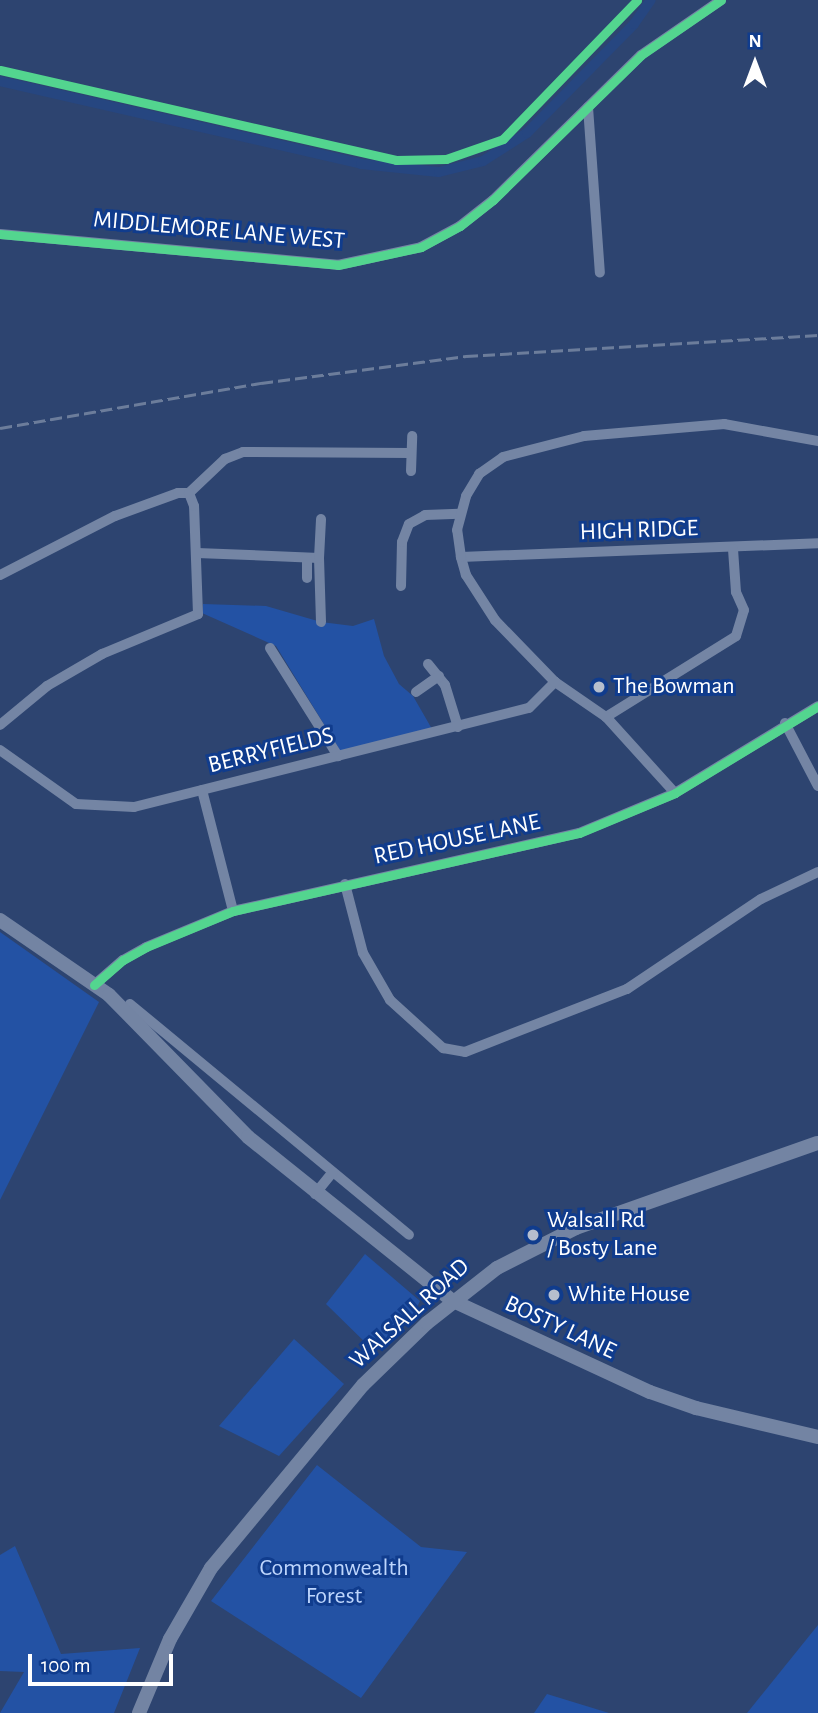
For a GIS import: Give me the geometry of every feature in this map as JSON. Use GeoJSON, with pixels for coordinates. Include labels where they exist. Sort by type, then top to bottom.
{"type":"FeatureCollection","features":[{"type":"Feature","properties":{"kind":"main road","name":"BOSTY LANE"},"geometry":{"type":"LineString","coordinates":[[0,920],[94,985],[248,1137],[315,1194],[453,1301],[650,1392],[696,1408],[818,1437]]}},
{"type":"Feature","properties":{"kind":"main road","name":"WALSALL ROAD"},"geometry":{"type":"LineString","coordinates":[[139,1713],[190,1600],[232,1539],[363,1385],[453,1301],[497,1268],[576,1228],[818,1143]]}},
{"type":"Feature","properties":{"kind":"street","name":"MIDDLEMORE LANE WEST"},"geometry":{"type":"LineString","coordinates":[[0,234],[338,265],[421,247],[460,226],[500,194],[641,55],[721,0]]}},
{"type":"Feature","properties":{"kind":"street"},"geometry":{"type":"LineString","coordinates":[[588,107],[600,273]]}},
{"type":"Feature","properties":{"kind":"street"},"geometry":{"type":"LineString","coordinates":[[675,793],[606,717],[555,682],[495,620],[466,575],[461,557],[459,514],[472,484],[489,465],[560,441],[646,428],[724,424],[818,441]]}},
{"type":"Feature","properties":{"kind":"street"},"geometry":{"type":"LineString","coordinates":[[411,471],[412,436]]}},
{"type":"Feature","properties":{"kind":"street"},"geometry":{"type":"LineString","coordinates":[[0,575],[115,516],[178,493],[189,494],[225,459],[243,452],[411,453]]}},
{"type":"Feature","properties":{"kind":"street"},"geometry":{"type":"LineString","coordinates":[[0,725],[47,686],[102,654],[198,614],[194,506],[189,494]]}},
{"type":"Feature","properties":{"kind":"street"},"geometry":{"type":"LineString","coordinates":[[401,586],[402,542],[409,524],[425,515],[459,514]]}},
{"type":"Feature","properties":{"kind":"street"},"geometry":{"type":"LineString","coordinates":[[321,519],[321,622]]}},
{"type":"Feature","properties":{"kind":"street","name":"HIGH RIDGE"},"geometry":{"type":"LineString","coordinates":[[461,557],[733,549],[818,543]]}},
{"type":"Feature","properties":{"kind":"street"},"geometry":{"type":"LineString","coordinates":[[606,717],[736,636],[744,610],[736,592],[733,549]]}},
{"type":"Feature","properties":{"kind":"street"},"geometry":{"type":"LineString","coordinates":[[197,552],[319,558]]}},
{"type":"Feature","properties":{"kind":"street"},"geometry":{"type":"LineString","coordinates":[[307,558],[307,578]]}},
{"type":"Feature","properties":{"kind":"street"},"geometry":{"type":"LineString","coordinates":[[387,571],[401,572]]}},
{"type":"Feature","properties":{"kind":"street"},"geometry":{"type":"LineString","coordinates":[[270,648],[338,756]]}},
{"type":"Feature","properties":{"kind":"street"},"geometry":{"type":"LineString","coordinates":[[428,664],[450,695],[458,727]]}},
{"type":"Feature","properties":{"kind":"street"},"geometry":{"type":"LineString","coordinates":[[416,692],[439,676]]}},
{"type":"Feature","properties":{"kind":"street","name":"BERRYFIELDS"},"geometry":{"type":"LineString","coordinates":[[0,750],[76,804],[134,807],[529,708],[555,682]]}},
{"type":"Feature","properties":{"kind":"street","name":"RED HOUSE LANE"},"geometry":{"type":"LineString","coordinates":[[94,985],[123,960],[146,947],[233,911],[579,832],[675,793],[785,723],[818,706]]}},
{"type":"Feature","properties":{"kind":"street"},"geometry":{"type":"LineString","coordinates":[[785,723],[818,786]]}},
{"type":"Feature","properties":{"kind":"street"},"geometry":{"type":"LineString","coordinates":[[202,790],[233,911]]}},
{"type":"Feature","properties":{"kind":"street"},"geometry":{"type":"LineString","coordinates":[[345,884],[363,953],[390,1000],[443,1048],[465,1052],[627,989],[761,899],[818,872]]}},
{"type":"Feature","properties":{"kind":"street"},"geometry":{"type":"LineString","coordinates":[[130,1004],[333,1172],[389,1225],[409,1235]]}},
{"type":"Feature","properties":{"kind":"street"},"geometry":{"type":"LineString","coordinates":[[315,1194],[333,1172]]}},
{"type":"Feature","properties":{"kind":"green space"},"geometry":{"type":"Polygon","coordinates":[[[203,604],[266,606],[321,622],[353,626],[374,619],[384,656],[399,684],[413,696],[432,729],[341,752],[276,646],[202,613],[203,604]]]}},
{"type":"Feature","properties":{"kind":"green space"},"geometry":{"type":"Polygon","coordinates":[[[0,932],[99,1002],[0,1200],[0,932]]]}},
{"type":"Feature","properties":{"kind":"green space"},"geometry":{"type":"Polygon","coordinates":[[[365,1254],[420,1301],[412,1318],[375,1352],[326,1304],[365,1254]]]}},
{"type":"Feature","properties":{"kind":"green space"},"geometry":{"type":"Polygon","coordinates":[[[294,1339],[344,1384],[279,1456],[219,1426],[294,1339]]]}},
{"type":"Feature","properties":{"kind":"green space","name":"Commonwealth Forest"},"geometry":{"type":"Polygon","coordinates":[[[317,1465],[421,1547],[467,1552],[361,1698],[211,1601],[317,1465]]]}},
{"type":"Feature","properties":{"kind":"green space"},"geometry":{"type":"Polygon","coordinates":[[[15,1546],[61,1654],[140,1648],[114,1713],[0,1713],[24,1672],[0,1671],[0,1555],[15,1546]]]}},
{"type":"Feature","properties":{"kind":"green space"},"geometry":{"type":"Polygon","coordinates":[[[818,1625],[818,1713],[747,1713],[818,1625]]]}},
{"type":"Feature","properties":{"kind":"green space"},"geometry":{"type":"Polygon","coordinates":[[[547,1694],[609,1713],[534,1713],[547,1694]]]}},
{"type":"Feature","properties":{"kind":"waterway"},"geometry":{"type":"LineString","coordinates":[[0,81],[361,164],[439,172],[483,161],[527,133],[634,24],[651,0]]}},
{"type":"Feature","properties":{"kind":"railway"},"geometry":{"type":"LineString","coordinates":[[0,428],[261,383],[466,356],[818,335]]}},
{"type":"Feature","properties":{"kind":"cycle path"},"geometry":{"type":"LineString","coordinates":[[0,70],[396,160],[446,159],[503,139],[637,0]]}},
{"type":"Feature","properties":{"kind":"cycle path"},"geometry":{"type":"LineString","coordinates":[[0,234],[338,265],[421,247],[460,226],[493,200],[641,55],[721,0]]}},
{"type":"Feature","properties":{"kind":"cycle path"},"geometry":{"type":"LineString","coordinates":[[94,985],[123,960],[146,947],[233,911],[579,833],[675,793],[818,706]]}},
{"type":"Feature","properties":{"kind":"place","name":"The Bowman"},"geometry":{"type":"Point","coordinates":[599,687]}},
{"type":"Feature","properties":{"kind":"place","name":"Walsall Rd / Bosty Lane"},"geometry":{"type":"Point","coordinates":[533,1235]}},
{"type":"Feature","properties":{"kind":"place","name":"White House"},"geometry":{"type":"Point","coordinates":[554,1295]}}]}
